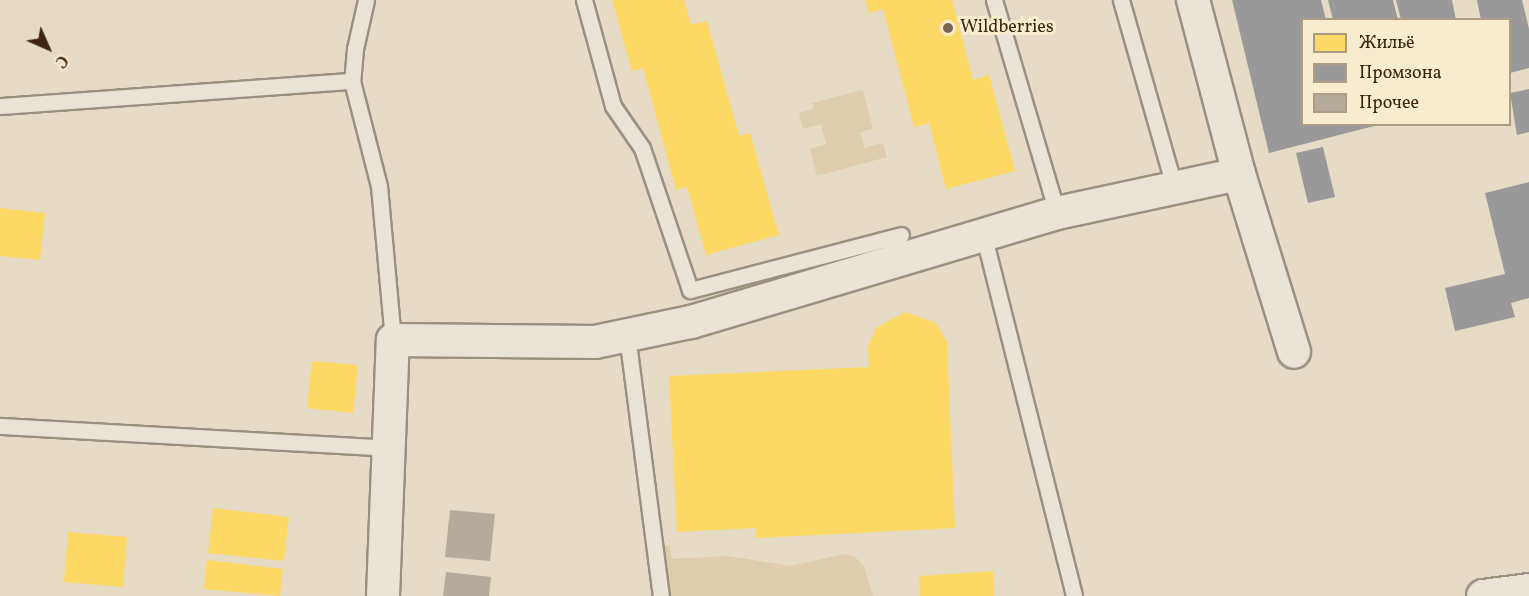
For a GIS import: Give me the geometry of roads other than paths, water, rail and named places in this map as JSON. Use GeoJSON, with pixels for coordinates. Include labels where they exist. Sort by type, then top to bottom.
{"type":"FeatureCollection","features":[{"type":"Feature","properties":{"kind":"street"},"geometry":{"type":"LineString","coordinates":[[1193,0],[1239,174],[1294,352]]}},
{"type":"Feature","properties":{"kind":"street"},"geometry":{"type":"LineString","coordinates":[[382,596],[393,340],[595,342],[691,322],[983,233],[1057,213],[1175,190],[1239,174]]}},
{"type":"Feature","properties":{"kind":"street"},"geometry":{"type":"LineString","coordinates":[[1483,596],[1529,590]]}},
{"type":"Feature","properties":{"kind":"lane"},"geometry":{"type":"LineString","coordinates":[[366,0],[355,49],[352,81],[379,186],[393,340]]}},
{"type":"Feature","properties":{"kind":"lane"},"geometry":{"type":"LineString","coordinates":[[584,0],[613,106],[642,148],[690,290],[901,235]]}},
{"type":"Feature","properties":{"kind":"lane"},"geometry":{"type":"LineString","coordinates":[[994,0],[1057,213]]}},
{"type":"Feature","properties":{"kind":"lane"},"geometry":{"type":"LineString","coordinates":[[1122,0],[1175,190]]}},
{"type":"Feature","properties":{"kind":"lane"},"geometry":{"type":"LineString","coordinates":[[0,106],[352,81]]}},
{"type":"Feature","properties":{"kind":"lane"},"geometry":{"type":"LineString","coordinates":[[983,233],[1074,596]]}},
{"type":"Feature","properties":{"kind":"lane"},"geometry":{"type":"LineString","coordinates":[[627,335],[661,596]]}},
{"type":"Feature","properties":{"kind":"lane"},"geometry":{"type":"LineString","coordinates":[[0,426],[389,448]]}},
{"type":"Feature","properties":{"kind":"place","name":"Wildberries"},"geometry":{"type":"Point","coordinates":[948,28]}}]}
